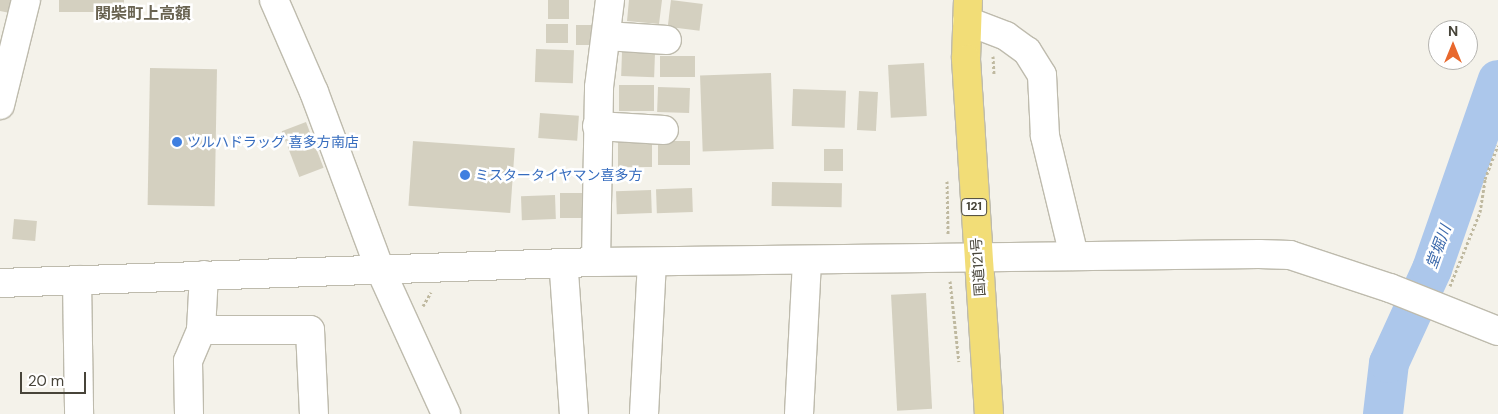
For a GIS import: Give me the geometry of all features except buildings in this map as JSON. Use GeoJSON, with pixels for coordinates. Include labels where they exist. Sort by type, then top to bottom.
{"type":"FeatureCollection","features":[{"type":"Feature","properties":{"kind":"highway","name":"国道121号"},"geometry":{"type":"LineString","coordinates":[[967,11],[966,59],[977,258],[989,414]]}},
{"type":"Feature","properties":{"kind":"street"},"geometry":{"type":"LineString","coordinates":[[0,105],[26,0]]}},
{"type":"Feature","properties":{"kind":"street"},"geometry":{"type":"LineString","coordinates":[[274,0],[314,92],[380,269],[446,414]]}},
{"type":"Feature","properties":{"kind":"street"},"geometry":{"type":"LineString","coordinates":[[596,262],[597,126],[610,0]]}},
{"type":"Feature","properties":{"kind":"street"},"geometry":{"type":"LineString","coordinates":[[967,11],[993,31],[1027,51],[1042,75],[1045,136],[1074,256]]}},
{"type":"Feature","properties":{"kind":"street"},"geometry":{"type":"LineString","coordinates":[[606,36],[667,40]]}},
{"type":"Feature","properties":{"kind":"street"},"geometry":{"type":"LineString","coordinates":[[597,126],[664,130]]}},
{"type":"Feature","properties":{"kind":"street"},"geometry":{"type":"LineString","coordinates":[[0,283],[596,262],[1290,255],[1390,288],[1440,310],[1498,331]]}},
{"type":"Feature","properties":{"kind":"street"},"geometry":{"type":"LineString","coordinates":[[799,414],[806,260]]}},
{"type":"Feature","properties":{"kind":"street"},"geometry":{"type":"LineString","coordinates":[[644,414],[652,262]]}},
{"type":"Feature","properties":{"kind":"street"},"geometry":{"type":"LineString","coordinates":[[564,272],[574,414]]}},
{"type":"Feature","properties":{"kind":"street"},"geometry":{"type":"LineString","coordinates":[[189,414],[188,361],[201,330],[204,275]]}},
{"type":"Feature","properties":{"kind":"street"},"geometry":{"type":"LineString","coordinates":[[77,280],[79,414]]}},
{"type":"Feature","properties":{"kind":"street"},"geometry":{"type":"LineString","coordinates":[[201,330],[310,330],[314,414]]}},
{"type":"Feature","properties":{"kind":"path"},"geometry":{"type":"LineString","coordinates":[[993,31],[994,76]]}},
{"type":"Feature","properties":{"kind":"path"},"geometry":{"type":"LineString","coordinates":[[1440,310],[1480,212],[1485,179],[1498,145]]}},
{"type":"Feature","properties":{"kind":"path"},"geometry":{"type":"LineString","coordinates":[[950,276],[959,368]]}},
{"type":"Feature","properties":{"kind":"waterway","name":"堂堀川"},"geometry":{"type":"LineString","coordinates":[[1383,414],[1389,363],[1432,269],[1498,80]]}},
{"type":"Feature","properties":{"kind":"place","name":"ツルハドラッグ 喜多方南店"},"geometry":{"type":"Point","coordinates":[177,142]}},
{"type":"Feature","properties":{"kind":"place","name":"ミスタータイヤマン喜多方"},"geometry":{"type":"Point","coordinates":[465,175]}},
{"type":"Feature","properties":{"kind":"district","name":"関柴町上高額"},"geometry":{"type":"Point","coordinates":[143,14]}}]}
